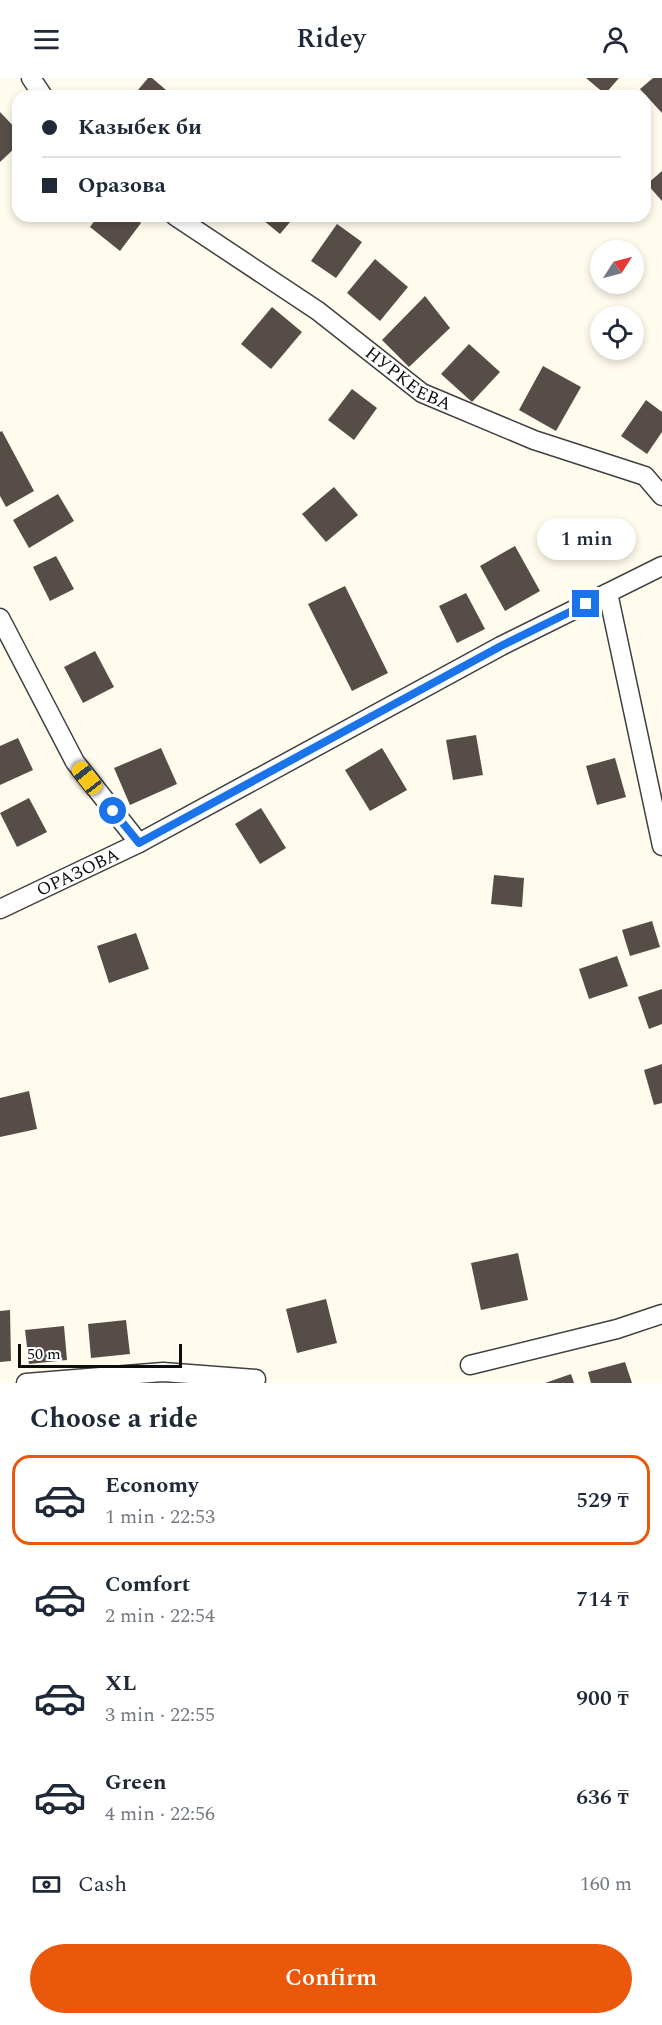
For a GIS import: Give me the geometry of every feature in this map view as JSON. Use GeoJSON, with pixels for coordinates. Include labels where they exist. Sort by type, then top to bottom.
{"type":"FeatureCollection","features":[{"type":"Feature","properties":{"kind":"street","name":"НУРКЕЕВА"},"geometry":{"type":"LineString","coordinates":[[184,222],[318,310],[422,393],[534,440],[645,476],[662,496]]}},
{"type":"Feature","properties":{"kind":"street","name":"ОРАЗОВА"},"geometry":{"type":"LineString","coordinates":[[0,909],[139,843],[501,646],[662,566]]}},
{"type":"Feature","properties":{"kind":"street"},"geometry":{"type":"LineString","coordinates":[[608,593],[662,846]]}},
{"type":"Feature","properties":{"kind":"street"},"geometry":{"type":"LineString","coordinates":[[0,618],[75,762],[139,843]]}},
{"type":"Feature","properties":{"kind":"street"},"geometry":{"type":"LineString","coordinates":[[470,1365],[617,1329],[662,1314]]}},
{"type":"Feature","properties":{"kind":"street"},"geometry":{"type":"LineString","coordinates":[[26,1383],[164,1372],[256,1379]]}},
{"type":"Feature","properties":{"kind":"building"},"geometry":{"type":"Polygon","coordinates":[[[148,78],[152,78],[166,90],[138,90],[148,78]]]}},
{"type":"Feature","properties":{"kind":"building"},"geometry":{"type":"Polygon","coordinates":[[[586,78],[619,78],[608,90],[600,90],[586,78]]]}},
{"type":"Feature","properties":{"kind":"building"},"geometry":{"type":"Polygon","coordinates":[[[653,78],[662,78],[662,113],[651,101],[651,90],[640,89],[653,78]]]}},
{"type":"Feature","properties":{"kind":"building"},"geometry":{"type":"Polygon","coordinates":[[[0,112],[12,125],[12,151],[0,162],[0,112]]]}},
{"type":"Feature","properties":{"kind":"building"},"geometry":{"type":"Polygon","coordinates":[[[662,171],[662,201],[651,189],[651,181],[662,171]]]}},
{"type":"Feature","properties":{"kind":"building"},"geometry":{"type":"Polygon","coordinates":[[[94,222],[141,223],[120,251],[90,227],[94,222]]]}},
{"type":"Feature","properties":{"kind":"building"},"geometry":{"type":"Polygon","coordinates":[[[265,222],[290,222],[280,234],[265,222]]]}},
{"type":"Feature","properties":{"kind":"building"},"geometry":{"type":"Polygon","coordinates":[[[337,224],[362,242],[336,278],[311,261],[337,224]]]}},
{"type":"Feature","properties":{"kind":"building"},"geometry":{"type":"Polygon","coordinates":[[[375,259],[408,287],[380,321],[347,293],[375,259]]]}},
{"type":"Feature","properties":{"kind":"building"},"geometry":{"type":"Polygon","coordinates":[[[425,296],[450,328],[409,367],[382,340],[425,296]]]}},
{"type":"Feature","properties":{"kind":"building"},"geometry":{"type":"Polygon","coordinates":[[[272,307],[302,332],[271,369],[241,344],[272,307]]]}},
{"type":"Feature","properties":{"kind":"building"},"geometry":{"type":"Polygon","coordinates":[[[469,344],[500,372],[472,402],[441,374],[469,344]]]}},
{"type":"Feature","properties":{"kind":"building"},"geometry":{"type":"Polygon","coordinates":[[[543,366],[581,387],[556,431],[519,410],[543,366]]]}},
{"type":"Feature","properties":{"kind":"building"},"geometry":{"type":"Polygon","coordinates":[[[352,389],[377,408],[354,440],[328,420],[352,389]]]}},
{"type":"Feature","properties":{"kind":"building"},"geometry":{"type":"Polygon","coordinates":[[[646,400],[662,412],[662,432],[647,454],[621,436],[646,400]]]}},
{"type":"Feature","properties":{"kind":"building"},"geometry":{"type":"Polygon","coordinates":[[[2,431],[34,491],[6,507],[0,496],[0,432],[2,431]]]}},
{"type":"Feature","properties":{"kind":"building"},"geometry":{"type":"Polygon","coordinates":[[[334,487],[358,515],[326,542],[302,514],[334,487]]]}},
{"type":"Feature","properties":{"kind":"building"},"geometry":{"type":"Polygon","coordinates":[[[58,494],[74,521],[29,548],[13,520],[58,494]]]}},
{"type":"Feature","properties":{"kind":"building"},"geometry":{"type":"Polygon","coordinates":[[[515,546],[540,591],[505,611],[480,566],[515,546]]]}},
{"type":"Feature","properties":{"kind":"building"},"geometry":{"type":"Polygon","coordinates":[[[56,556],[74,589],[50,601],[33,567],[56,556]]]}},
{"type":"Feature","properties":{"kind":"building"},"geometry":{"type":"Polygon","coordinates":[[[345,586],[388,673],[352,691],[308,604],[345,586]]]}},
{"type":"Feature","properties":{"kind":"building"},"geometry":{"type":"Polygon","coordinates":[[[466,593],[485,629],[457,643],[439,606],[466,593]]]}},
{"type":"Feature","properties":{"kind":"building"},"geometry":{"type":"Polygon","coordinates":[[[95,651],[114,687],[83,703],[64,667],[95,651]]]}},
{"type":"Feature","properties":{"kind":"building"},"geometry":{"type":"Polygon","coordinates":[[[476,735],[483,775],[453,780],[446,740],[476,735]]]}},
{"type":"Feature","properties":{"kind":"building"},"geometry":{"type":"Polygon","coordinates":[[[18,738],[33,770],[0,785],[0,746],[18,738]]]}},
{"type":"Feature","properties":{"kind":"building"},"geometry":{"type":"Polygon","coordinates":[[[161,748],[177,784],[130,805],[114,768],[161,748]]]}},
{"type":"Feature","properties":{"kind":"building"},"geometry":{"type":"Polygon","coordinates":[[[382,748],[407,790],[370,811],[345,770],[382,748]]]}},
{"type":"Feature","properties":{"kind":"building"},"geometry":{"type":"Polygon","coordinates":[[[615,758],[626,797],[597,805],[586,766],[615,758]]]}},
{"type":"Feature","properties":{"kind":"building"},"geometry":{"type":"Polygon","coordinates":[[[29,798],[47,832],[17,847],[0,813],[29,798]]]}},
{"type":"Feature","properties":{"kind":"building"},"geometry":{"type":"Polygon","coordinates":[[[261,808],[286,848],[260,864],[235,824],[261,808]]]}},
{"type":"Feature","properties":{"kind":"building"},"geometry":{"type":"Polygon","coordinates":[[[494,875],[524,878],[522,907],[491,904],[494,875]]]}},
{"type":"Feature","properties":{"kind":"building"},"geometry":{"type":"Polygon","coordinates":[[[652,921],[660,947],[630,956],[622,930],[652,921]]]}},
{"type":"Feature","properties":{"kind":"building"},"geometry":{"type":"Polygon","coordinates":[[[136,933],[149,969],[109,983],[97,946],[136,933]]]}},
{"type":"Feature","properties":{"kind":"building"},"geometry":{"type":"Polygon","coordinates":[[[617,956],[628,986],[589,999],[579,969],[617,956]]]}},
{"type":"Feature","properties":{"kind":"building"},"geometry":{"type":"Polygon","coordinates":[[[662,989],[662,1024],[649,1029],[638,997],[662,989]]]}},
{"type":"Feature","properties":{"kind":"building"},"geometry":{"type":"Polygon","coordinates":[[[662,1064],[662,1103],[654,1105],[644,1070],[662,1064]]]}},
{"type":"Feature","properties":{"kind":"building"},"geometry":{"type":"Polygon","coordinates":[[[29,1091],[37,1129],[0,1137],[0,1098],[29,1091]]]}},
{"type":"Feature","properties":{"kind":"building"},"geometry":{"type":"Polygon","coordinates":[[[518,1253],[528,1300],[481,1310],[471,1263],[518,1253]]]}},
{"type":"Feature","properties":{"kind":"building"},"geometry":{"type":"Polygon","coordinates":[[[326,1299],[337,1343],[297,1353],[286,1309],[326,1299]]]}},
{"type":"Feature","properties":{"kind":"building"},"geometry":{"type":"Polygon","coordinates":[[[10,1310],[11,1361],[0,1362],[0,1311],[10,1310]]]}},
{"type":"Feature","properties":{"kind":"building"},"geometry":{"type":"Polygon","coordinates":[[[126,1320],[130,1354],[91,1358],[88,1324],[126,1320]]]}},
{"type":"Feature","properties":{"kind":"building"},"geometry":{"type":"Polygon","coordinates":[[[64,1326],[67,1360],[29,1364],[25,1330],[64,1326]]]}},
{"type":"Feature","properties":{"kind":"building"},"geometry":{"type":"Polygon","coordinates":[[[625,1362],[632,1383],[591,1383],[588,1372],[625,1362]]]}},
{"type":"Feature","properties":{"kind":"building"},"geometry":{"type":"Polygon","coordinates":[[[571,1374],[574,1383],[545,1383],[571,1374]]]}},
{"type":"Feature","properties":{"kind":"route"},"geometry":{"type":"LineString","coordinates":[[113,811],[139,843],[501,646],[586,604]]}}]}
